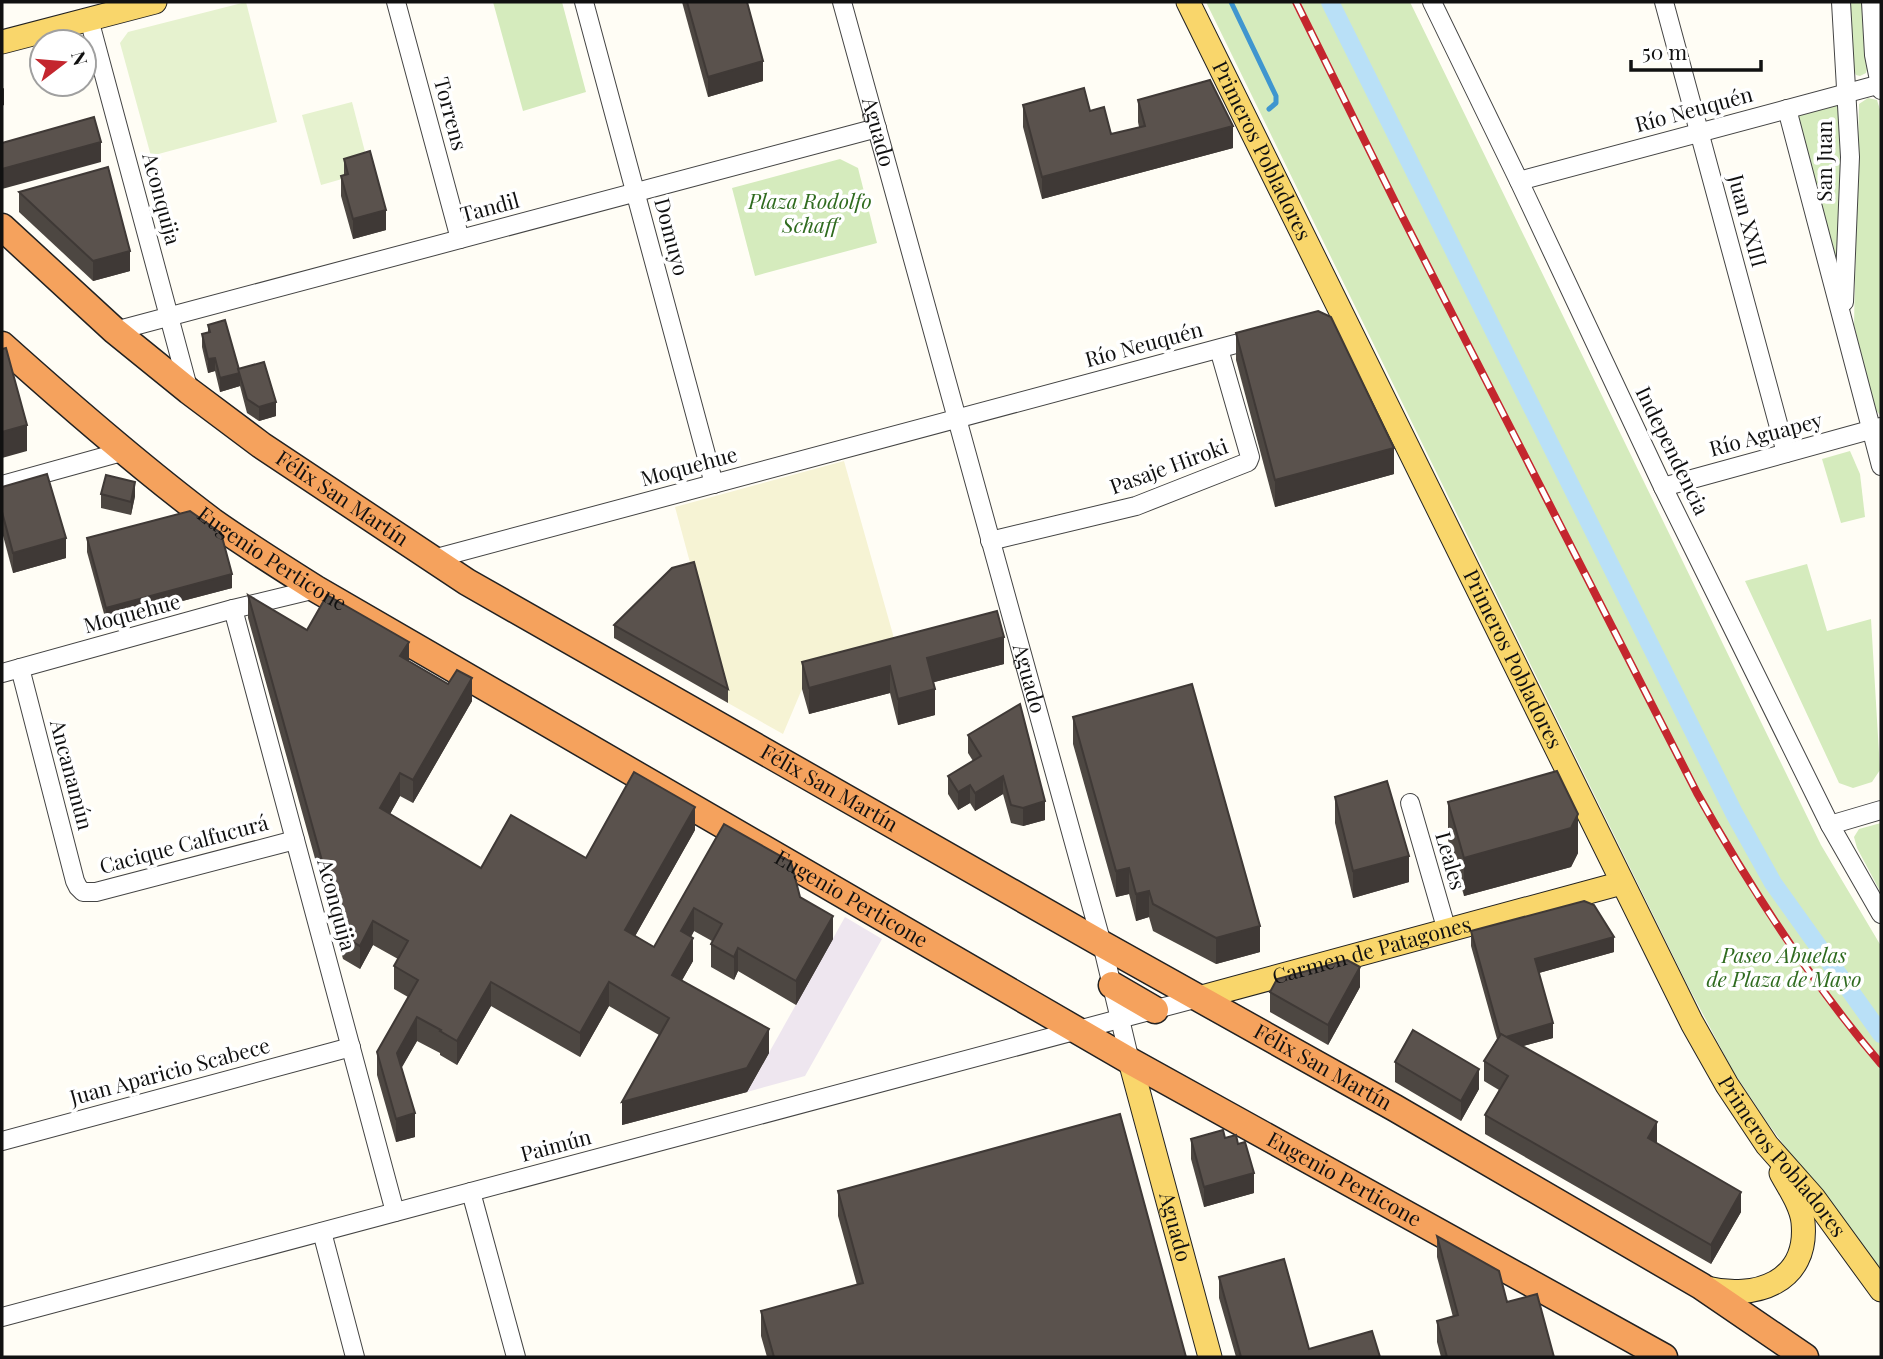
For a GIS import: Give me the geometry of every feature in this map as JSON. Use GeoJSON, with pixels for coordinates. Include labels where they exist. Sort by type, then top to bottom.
{"type":"FeatureCollection","features":[{"type":"Feature","properties":{"kind":"highway","name":"Félix San Martín"},"geometry":{"type":"LineString","coordinates":[[2,227],[115,331],[189,391],[261,445],[486,593],[1101,944],[1395,1108],[1701,1286],[1805,1357]]}},
{"type":"Feature","properties":{"kind":"highway","name":"Eugenio Perticone"},"geometry":{"type":"LineString","coordinates":[[2,345],[125,451],[213,521],[316,589],[1130,1061],[1664,1357]]}},
{"type":"Feature","properties":{"kind":"highway"},"geometry":{"type":"LineString","coordinates":[[1112,985],[1155,1010]]}},
{"type":"Feature","properties":{"kind":"main road"},"geometry":{"type":"LineString","coordinates":[[2,42],[155,2]]}},
{"type":"Feature","properties":{"kind":"main road","name":"Primeros Pobladores"},"geometry":{"type":"LineString","coordinates":[[1188,2],[1336,317],[1709,1054],[1767,1145],[1814,1198],[1881,1290]]}},
{"type":"Feature","properties":{"kind":"main road","name":"Carmen de Patagones"},"geometry":{"type":"LineString","coordinates":[[1198,998],[1622,883]]}},
{"type":"Feature","properties":{"kind":"main road","name":"Aguado"},"geometry":{"type":"LineString","coordinates":[[1130,1061],[1210,1357]]}},
{"type":"Feature","properties":{"kind":"main road","name":"Félix San Martín"},"geometry":{"type":"LineString","coordinates":[[1701,1286],[1733,1293],[1759,1289],[1779,1281],[1789,1273],[1796,1262],[1803,1236],[1801,1211],[1767,1145]]}},
{"type":"Feature","properties":{"kind":"street","name":"Torrens"},"geometry":{"type":"LineString","coordinates":[[396,2],[460,239]]}},
{"type":"Feature","properties":{"kind":"street","name":"Domuyo"},"geometry":{"type":"LineString","coordinates":[[584,2],[713,484]]}},
{"type":"Feature","properties":{"kind":"street","name":"Aguado"},"geometry":{"type":"LineString","coordinates":[[842,2],[1101,944],[1130,1061]]}},
{"type":"Feature","properties":{"kind":"street","name":"Independencia"},"geometry":{"type":"LineString","coordinates":[[1432,2],[1663,487],[1830,825],[1881,914]]}},
{"type":"Feature","properties":{"kind":"street","name":"Juan XXIII"},"geometry":{"type":"LineString","coordinates":[[1664,2],[1786,453]]}},
{"type":"Feature","properties":{"kind":"street","name":"San Juan"},"geometry":{"type":"LineString","coordinates":[[1841,2],[1850,157],[1843,321]]}},
{"type":"Feature","properties":{"kind":"street"},"geometry":{"type":"LineString","coordinates":[[1871,2],[1874,55],[1881,86]]}},
{"type":"Feature","properties":{"kind":"street","name":"Aconquija"},"geometry":{"type":"LineString","coordinates":[[89,19],[189,391]]}},
{"type":"Feature","properties":{"kind":"street","name":"Río Neuquén"},"geometry":{"type":"LineString","coordinates":[[1519,181],[1881,86]]}},
{"type":"Feature","properties":{"kind":"street","name":"San Juan"},"geometry":{"type":"LineString","coordinates":[[1787,109],[1843,321],[1876,428],[1881,466]]}},
{"type":"Feature","properties":{"kind":"street","name":"Tandil"},"geometry":{"type":"LineString","coordinates":[[115,331],[877,128]]}},
{"type":"Feature","properties":{"kind":"street","name":"Río Neuquén"},"geometry":{"type":"LineString","coordinates":[[957,419],[1281,332]]}},
{"type":"Feature","properties":{"kind":"street","name":"Pasaje Hiroki"},"geometry":{"type":"LineString","coordinates":[[990,541],[1136,506],[1248,462],[1250,457],[1219,349]]}},
{"type":"Feature","properties":{"kind":"street","name":"Moquehue"},"geometry":{"type":"LineString","coordinates":[[433,559],[957,419]]}},
{"type":"Feature","properties":{"kind":"street","name":"Río Aguapey"},"geometry":{"type":"LineString","coordinates":[[1663,487],[1876,428]]}},
{"type":"Feature","properties":{"kind":"street"},"geometry":{"type":"LineString","coordinates":[[2,485],[125,451]]}},
{"type":"Feature","properties":{"kind":"street","name":"Moquehue"},"geometry":{"type":"LineString","coordinates":[[2,673],[316,589]]}},
{"type":"Feature","properties":{"kind":"street","name":"Aconquija"},"geometry":{"type":"LineString","coordinates":[[233,610],[395,1212]]}},
{"type":"Feature","properties":{"kind":"street","name":"Ancanamún"},"geometry":{"type":"LineString","coordinates":[[20,668],[75,881],[83,892]]}},
{"type":"Feature","properties":{"kind":"street","name":"Leales"},"geometry":{"type":"LineString","coordinates":[[1410,803],[1447,931]]}},
{"type":"Feature","properties":{"kind":"street"},"geometry":{"type":"LineString","coordinates":[[1830,825],[1881,810]]}},
{"type":"Feature","properties":{"kind":"street","name":"Cacique Calfucurá"},"geometry":{"type":"LineString","coordinates":[[83,892],[96,892],[295,840]]}},
{"type":"Feature","properties":{"kind":"street","name":"Carmen de Patagones"},"geometry":{"type":"LineString","coordinates":[[1121,1019],[1198,998]]}},
{"type":"Feature","properties":{"kind":"street","name":"Paimún"},"geometry":{"type":"LineString","coordinates":[[2,1317],[1121,1019]]}},
{"type":"Feature","properties":{"kind":"street","name":"Juan Aparicio Scabece"},"geometry":{"type":"LineString","coordinates":[[2,1141],[351,1047]]}},
{"type":"Feature","properties":{"kind":"street"},"geometry":{"type":"LineString","coordinates":[[471,1192],[516,1357]]}},
{"type":"Feature","properties":{"kind":"street"},"geometry":{"type":"LineString","coordinates":[[322,1232],[355,1357]]}},
{"type":"Feature","properties":{"kind":"shaded area"},"geometry":{"type":"Polygon","coordinates":[[[844,461],[901,663],[802,689],[783,734],[728,703],[675,507],[844,461]]]}},
{"type":"Feature","properties":{"kind":"shaded area"},"geometry":{"type":"Polygon","coordinates":[[[845,917],[882,939],[805,1076],[747,1092],[845,917]]]}},
{"type":"Feature","properties":{"kind":"green space"},"geometry":{"type":"Polygon","coordinates":[[[246,2],[277,122],[151,156],[120,43],[128,32],[246,2]]]}},
{"type":"Feature","properties":{"kind":"green space"},"geometry":{"type":"Polygon","coordinates":[[[493,2],[562,2],[586,92],[523,111],[493,2]]]}},
{"type":"Feature","properties":{"kind":"green space","name":"Paseo Abuelas de Plaza de Mayo"},"geometry":{"type":"Polygon","coordinates":[[[1206,2],[1410,2],[1821,845],[1881,946],[1881,1278],[1733,1071],[1687,984],[1206,2]]]}},
{"type":"Feature","properties":{"kind":"green space"},"geometry":{"type":"Polygon","coordinates":[[[1850,2],[1863,2],[1867,69],[1866,73],[1860,76],[1854,71],[1850,2]]]}},
{"type":"Feature","properties":{"kind":"green space"},"geometry":{"type":"Polygon","coordinates":[[[1868,98],[1877,100],[1881,113],[1881,416],[1875,409],[1854,325],[1859,104],[1868,98]]]}},
{"type":"Feature","properties":{"kind":"green space"},"geometry":{"type":"Polygon","coordinates":[[[352,102],[370,171],[321,185],[302,115],[352,102]]]}},
{"type":"Feature","properties":{"kind":"green space"},"geometry":{"type":"Polygon","coordinates":[[[1839,105],[1841,175],[1836,259],[1797,116],[1839,105]]]}},
{"type":"Feature","properties":{"kind":"green space","name":"Plaza Rodolfo Schaff"},"geometry":{"type":"Polygon","coordinates":[[[840,159],[858,168],[877,243],[755,276],[732,188],[840,159]]]}},
{"type":"Feature","properties":{"kind":"green space"},"geometry":{"type":"Polygon","coordinates":[[[1850,451],[1860,474],[1865,517],[1841,523],[1822,459],[1850,451]]]}},
{"type":"Feature","properties":{"kind":"green space"},"geometry":{"type":"Polygon","coordinates":[[[1807,564],[1827,631],[1871,619],[1880,770],[1872,782],[1853,788],[1839,783],[1745,581],[1807,564]]]}},
{"type":"Feature","properties":{"kind":"green space"},"geometry":{"type":"Polygon","coordinates":[[[1881,823],[1881,893],[1854,837],[1859,829],[1881,823]]]}},
{"type":"Feature","properties":{"kind":"building"},"geometry":{"type":"Polygon","coordinates":[[[687,2],[747,2],[763,61],[708,77],[687,2]]]}},
{"type":"Feature","properties":{"kind":"building"},"geometry":{"type":"Polygon","coordinates":[[[1210,80],[1233,126],[1042,177],[1023,105],[1084,88],[1090,111],[1104,107],[1111,134],[1145,126],[1138,100],[1210,80]]]}},
{"type":"Feature","properties":{"kind":"building"},"geometry":{"type":"Polygon","coordinates":[[[94,117],[101,142],[2,169],[2,143],[94,117]]]}},
{"type":"Feature","properties":{"kind":"building"},"geometry":{"type":"Polygon","coordinates":[[[370,151],[386,210],[353,219],[341,176],[348,174],[344,159],[370,151]]]}},
{"type":"Feature","properties":{"kind":"building"},"geometry":{"type":"Polygon","coordinates":[[[108,167],[130,251],[93,261],[19,192],[108,167]]]}},
{"type":"Feature","properties":{"kind":"building"},"geometry":{"type":"Polygon","coordinates":[[[1318,311],[1331,317],[1394,448],[1275,480],[1236,333],[1318,311]]]}},
{"type":"Feature","properties":{"kind":"building"},"geometry":{"type":"Polygon","coordinates":[[[225,320],[240,373],[220,378],[215,358],[208,359],[202,334],[210,332],[208,325],[225,320]]]}},
{"type":"Feature","properties":{"kind":"building"},"geometry":{"type":"Polygon","coordinates":[[[6,348],[27,425],[2,432],[2,349],[6,348]]]}},
{"type":"Feature","properties":{"kind":"building"},"geometry":{"type":"Polygon","coordinates":[[[264,362],[276,402],[259,407],[247,399],[238,369],[264,362]]]}},
{"type":"Feature","properties":{"kind":"building"},"geometry":{"type":"Polygon","coordinates":[[[47,474],[66,538],[13,553],[2,512],[2,487],[47,474]]]}},
{"type":"Feature","properties":{"kind":"building"},"geometry":{"type":"Polygon","coordinates":[[[106,475],[135,482],[131,502],[101,494],[106,475]]]}},
{"type":"Feature","properties":{"kind":"building"},"geometry":{"type":"Polygon","coordinates":[[[190,511],[221,533],[232,574],[106,608],[87,538],[190,511]]]}},
{"type":"Feature","properties":{"kind":"building"},"geometry":{"type":"Polygon","coordinates":[[[694,562],[728,689],[614,625],[672,568],[694,562]]]}},
{"type":"Feature","properties":{"kind":"building"},"geometry":{"type":"Polygon","coordinates":[[[248,595],[307,630],[327,595],[409,642],[400,656],[448,684],[457,670],[472,678],[413,780],[400,773],[380,808],[481,868],[511,815],[586,858],[634,772],[695,807],[625,930],[654,947],[724,824],[791,862],[800,897],[833,916],[796,981],[738,948],[734,957],[711,944],[722,924],[694,908],[681,931],[693,938],[672,975],[769,1029],[747,1068],[622,1102],[669,1018],[609,982],[580,1033],[491,982],[457,1041],[417,1017],[397,1053],[415,1113],[396,1119],[377,1052],[418,980],[394,966],[408,941],[373,921],[360,946],[343,936],[248,595]]]}},
{"type":"Feature","properties":{"kind":"building"},"geometry":{"type":"Polygon","coordinates":[[[997,611],[1004,637],[927,658],[935,689],[898,699],[890,666],[809,688],[802,662],[997,611]]]}},
{"type":"Feature","properties":{"kind":"building"},"geometry":{"type":"Polygon","coordinates":[[[1192,684],[1260,926],[1216,938],[1153,904],[1149,891],[1136,894],[1129,868],[1116,871],[1073,717],[1192,684]]]}},
{"type":"Feature","properties":{"kind":"building"},"geometry":{"type":"Polygon","coordinates":[[[1020,704],[1045,801],[1023,808],[1011,805],[1003,776],[975,793],[970,785],[958,792],[948,776],[981,756],[968,735],[1020,704]]]}},
{"type":"Feature","properties":{"kind":"building"},"geometry":{"type":"Polygon","coordinates":[[[1557,771],[1578,814],[1571,828],[1464,858],[1448,802],[1557,771]]]}},
{"type":"Feature","properties":{"kind":"building"},"geometry":{"type":"Polygon","coordinates":[[[1387,781],[1409,856],[1353,871],[1335,797],[1387,781]]]}},
{"type":"Feature","properties":{"kind":"building"},"geometry":{"type":"Polygon","coordinates":[[[1584,901],[1594,905],[1614,937],[1535,959],[1553,1023],[1506,1037],[1500,1035],[1471,931],[1584,901]]]}},
{"type":"Feature","properties":{"kind":"building"},"geometry":{"type":"Polygon","coordinates":[[[1347,960],[1360,967],[1328,1025],[1270,992],[1277,979],[1347,960]]]}},
{"type":"Feature","properties":{"kind":"building"},"geometry":{"type":"Polygon","coordinates":[[[1413,1030],[1479,1069],[1461,1101],[1395,1062],[1413,1030]]]}},
{"type":"Feature","properties":{"kind":"building"},"geometry":{"type":"Polygon","coordinates":[[[1501,1034],[1657,1122],[1648,1138],[1741,1192],[1711,1245],[1485,1115],[1508,1076],[1484,1061],[1501,1034]]]}},
{"type":"Feature","properties":{"kind":"building"},"geometry":{"type":"Polygon","coordinates":[[[1120,1114],[1186,1357],[774,1357],[761,1311],[863,1283],[838,1191],[1120,1114]]]}},
{"type":"Feature","properties":{"kind":"building"},"geometry":{"type":"Polygon","coordinates":[[[1223,1130],[1225,1138],[1236,1135],[1238,1144],[1245,1142],[1254,1173],[1204,1187],[1191,1139],[1223,1130]]]}},
{"type":"Feature","properties":{"kind":"building"},"geometry":{"type":"Polygon","coordinates":[[[1437,1236],[1499,1271],[1507,1302],[1537,1294],[1554,1357],[1447,1357],[1437,1321],[1458,1315],[1437,1236]]]}},
{"type":"Feature","properties":{"kind":"building"},"geometry":{"type":"Polygon","coordinates":[[[1284,1259],[1309,1349],[1372,1331],[1380,1357],[1241,1357],[1219,1277],[1284,1259]]]}},
{"type":"Feature","properties":{"kind":"waterway"},"geometry":{"type":"LineString","coordinates":[[1231,2],[1276,96],[1276,103],[1269,109]]}},
{"type":"Feature","properties":{"kind":"waterway"},"geometry":{"type":"LineString","coordinates":[[1330,2],[1734,813],[1773,883],[1881,1034]]}},
{"type":"Feature","properties":{"kind":"railway"},"geometry":{"type":"LineString","coordinates":[[1296,2],[1401,214],[1697,793],[1806,967],[1881,1064]]}}]}
